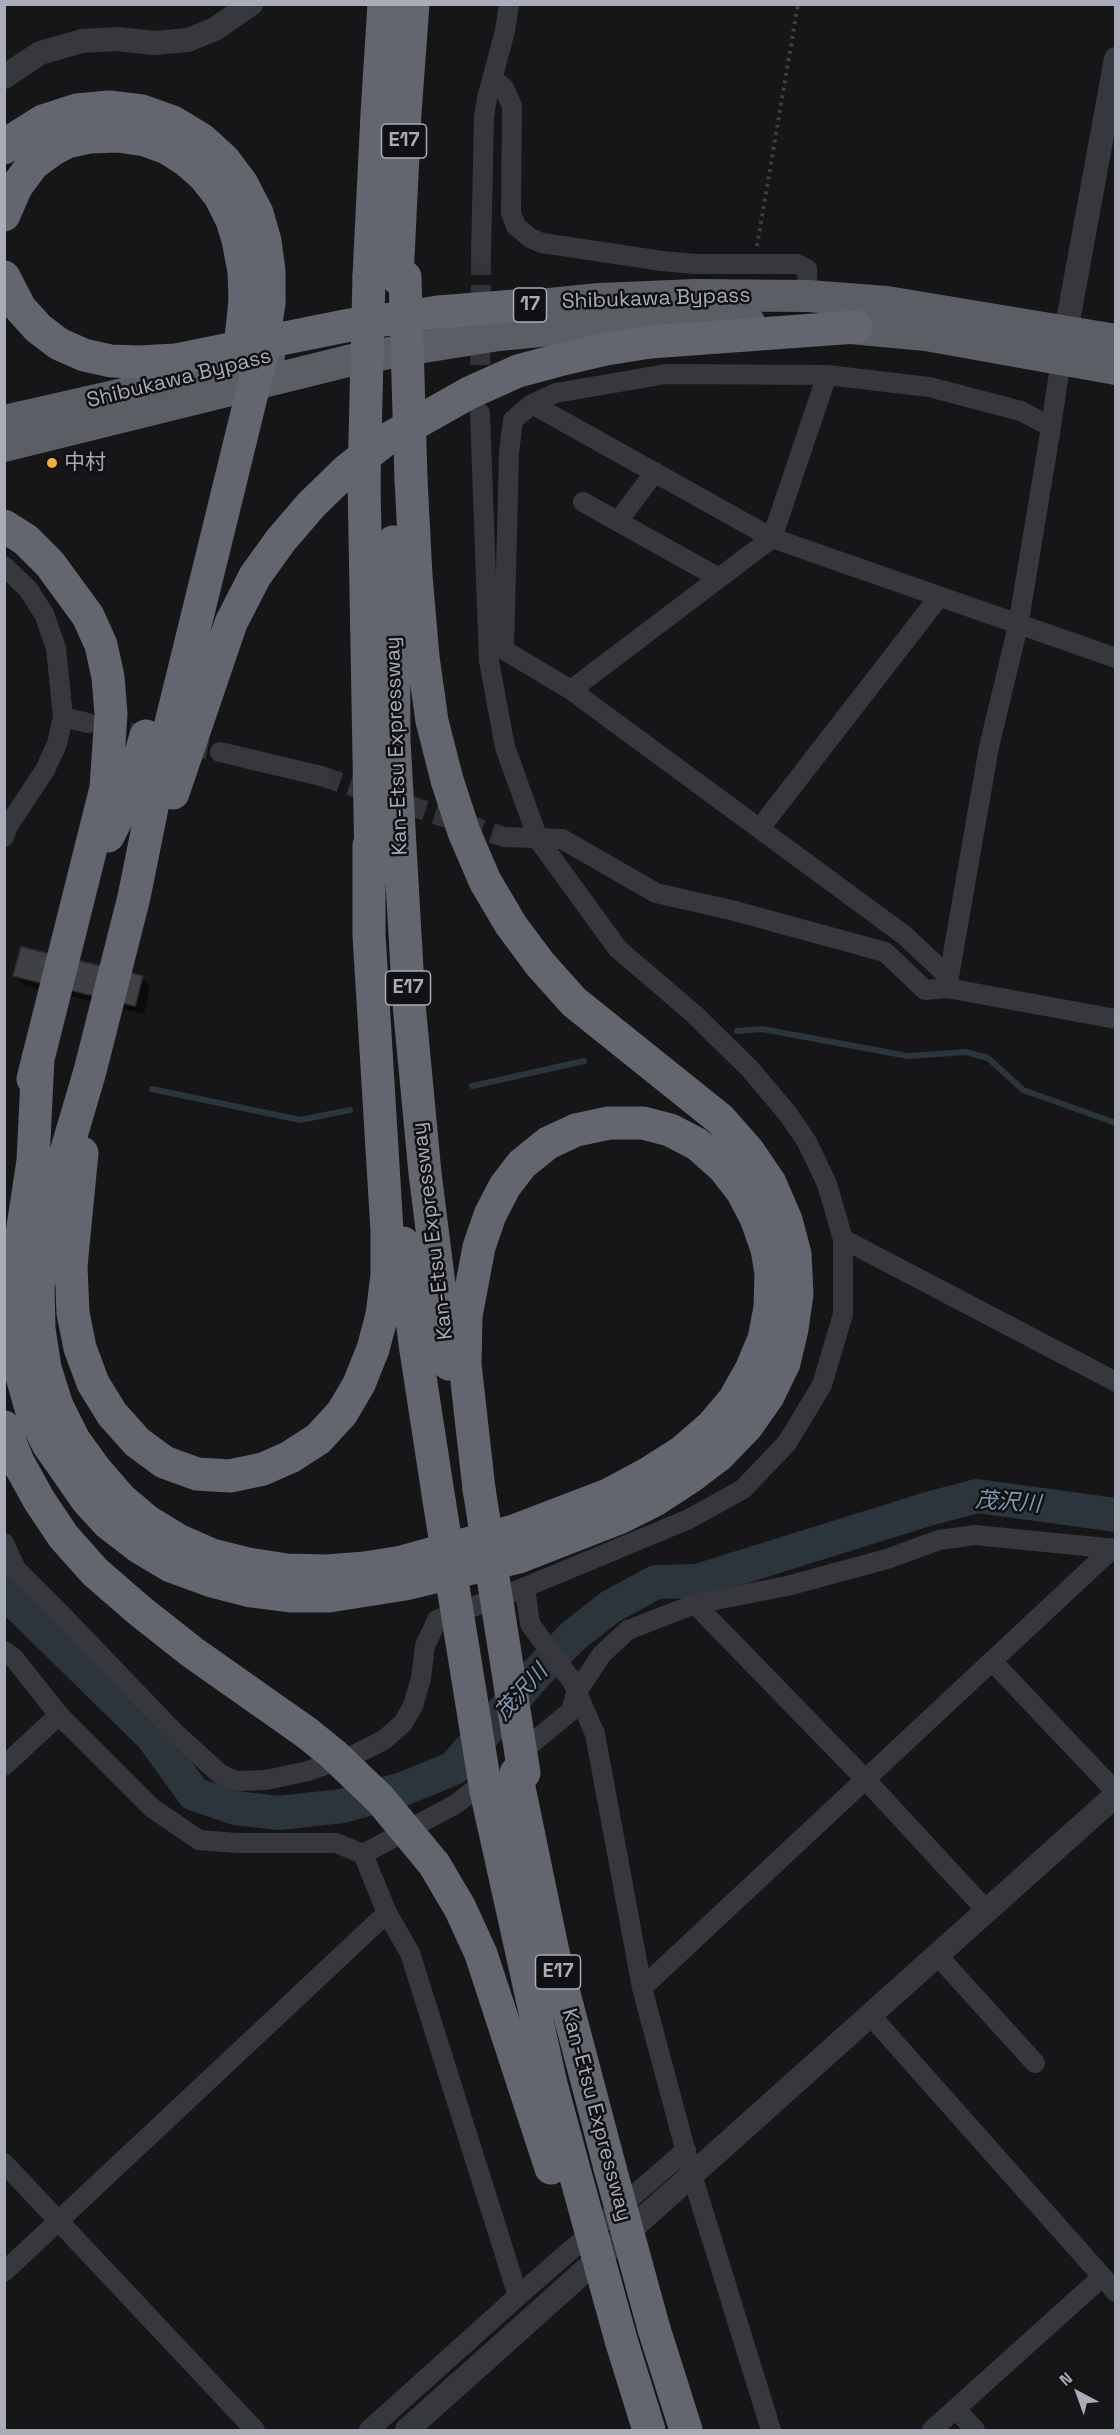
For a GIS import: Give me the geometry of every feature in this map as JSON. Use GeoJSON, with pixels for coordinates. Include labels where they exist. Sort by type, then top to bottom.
{"type":"FeatureCollection","features":[{"type":"Feature","properties":{"kind":"highway","name":"Kan-Etsu Expressway"},"geometry":{"type":"LineString","coordinates":[[384,4],[376,114],[390,277],[389,480],[394,741],[409,1004],[462,1493],[486,1791],[550,2084],[567,2182],[615,2342],[647,2430]]}},
{"type":"Feature","properties":{"kind":"highway","name":"Kan-Etsu Expressway"},"geometry":{"type":"LineString","coordinates":[[390,277],[401,206],[413,4]]}},
{"type":"Feature","properties":{"kind":"highway"},"geometry":{"type":"LineString","coordinates":[[4,148],[43,121],[77,110],[110,106],[142,111],[173,122],[201,139],[224,160],[242,184],[257,213],[265,241],[269,271],[240,357],[218,487],[134,897],[90,1071],[52,1200],[38,1286],[39,1329],[45,1368],[57,1406],[74,1440],[95,1469],[139,1514],[178,1540],[212,1555],[248,1564],[287,1570],[327,1571],[402,1562],[514,1531],[608,1495],[649,1473],[681,1452],[712,1426],[734,1400],[751,1370],[764,1339],[770,1308],[771,1274],[756,1218],[742,1191],[723,1168],[697,1144],[670,1130],[643,1123],[609,1123],[576,1130],[548,1143],[522,1164],[505,1186],[490,1215],[479,1246],[466,1316],[462,1493]]}},
{"type":"Feature","properties":{"kind":"highway"},"geometry":{"type":"LineString","coordinates":[[4,214],[16,187],[33,164],[51,150],[67,142],[90,137],[118,136],[145,140],[167,148],[186,160],[204,176],[220,196],[232,220],[244,271],[257,302]]}},
{"type":"Feature","properties":{"kind":"highway"},"geometry":{"type":"LineString","coordinates":[[4,277],[20,308],[38,328],[58,344],[84,355],[129,362],[176,360],[350,325],[438,312],[515,306]]}},
{"type":"Feature","properties":{"kind":"highway","name":"Shibukawa Bypass"},"geometry":{"type":"LineString","coordinates":[[4,421],[136,391],[357,334],[515,306],[599,299],[695,295],[808,296],[887,302],[1064,346]]}},
{"type":"Feature","properties":{"kind":"highway","name":"Shibukawa Bypass"},"geometry":{"type":"LineString","coordinates":[[4,446],[356,359],[499,335],[631,322],[773,322],[856,327],[1064,346]]}},
{"type":"Feature","properties":{"kind":"highway"},"geometry":{"type":"LineString","coordinates":[[134,897],[181,772],[231,623],[255,576],[281,540],[347,470],[384,441],[469,393],[518,372],[559,360],[650,342],[856,327]]}},
{"type":"Feature","properties":{"kind":"highway","name":"17"},"geometry":{"type":"LineString","coordinates":[[1064,346],[1116,340]]}},
{"type":"Feature","properties":{"kind":"highway","name":"17"},"geometry":{"type":"LineString","coordinates":[[1064,346],[1116,369]]}},
{"type":"Feature","properties":{"kind":"highway","name":"Kan-Etsu Expressway"},"geometry":{"type":"LineString","coordinates":[[389,480],[369,845],[380,1005],[415,1344],[462,1493],[520,1773],[553,1952],[654,2329],[686,2430]]}},
{"type":"Feature","properties":{"kind":"highway"},"geometry":{"type":"LineString","coordinates":[[38,1058],[33,1161],[14,1286],[15,1328],[21,1373],[32,1412],[67,1475],[109,1524],[139,1547],[171,1566],[212,1581],[251,1591],[290,1596],[329,1596],[405,1584],[519,1557],[619,1518],[673,1489],[719,1455],[747,1426],[768,1396],[784,1363],[797,1294],[795,1254],[786,1220],[770,1183],[749,1152],[720,1119],[574,1002],[540,964],[511,925],[485,881],[464,832],[447,780],[432,721],[421,634],[389,480]]}},
{"type":"Feature","properties":{"kind":"highway"},"geometry":{"type":"LineString","coordinates":[[85,877],[117,820],[139,767],[218,487]]}},
{"type":"Feature","properties":{"kind":"highway"},"geometry":{"type":"LineString","coordinates":[[4,526],[26,540],[50,564],[71,590],[92,626],[100,645],[108,677],[111,714],[106,788],[38,1058],[4,1207]]}},
{"type":"Feature","properties":{"kind":"highway"},"geometry":{"type":"LineString","coordinates":[[90,1071],[71,1266],[73,1313],[80,1348],[93,1383],[112,1414],[137,1442],[164,1462],[197,1474],[230,1476],[263,1469],[290,1457],[318,1438],[342,1413],[359,1384],[373,1349],[382,1315],[387,1275],[387,1231],[369,935],[369,845]]}},
{"type":"Feature","properties":{"kind":"highway"},"geometry":{"type":"LineString","coordinates":[[4,1427],[18,1462],[39,1500],[63,1536],[95,1572],[192,1652],[333,1754],[367,1786],[410,1833],[434,1864],[460,1908],[481,1954],[567,2182]]}},
{"type":"Feature","properties":{"kind":"street"},"geometry":{"type":"LineString","coordinates":[[4,77],[40,52],[82,41],[117,39],[155,43],[188,40],[215,28],[251,4]]}},
{"type":"Feature","properties":{"kind":"street"},"geometry":{"type":"LineString","coordinates":[[481,255],[484,117],[505,31],[509,4]]}},
{"type":"Feature","properties":{"kind":"street"},"geometry":{"type":"LineString","coordinates":[[948,983],[988,747],[1018,626],[1064,346],[1116,59]]}},
{"type":"Feature","properties":{"kind":"street"},"geometry":{"type":"LineString","coordinates":[[493,79],[504,88],[512,106],[511,213],[516,226],[530,238],[542,243],[662,261],[695,264],[797,264],[807,269],[808,296]]}},
{"type":"Feature","properties":{"kind":"street"},"geometry":{"type":"LineString","coordinates":[[496,656],[513,420],[532,404],[556,393],[666,374],[827,375],[929,387],[1021,411],[1051,427]]}},
{"type":"Feature","properties":{"kind":"street"},"geometry":{"type":"LineString","coordinates":[[571,690],[772,538],[827,375]]}},
{"type":"Feature","properties":{"kind":"street"},"geometry":{"type":"LineString","coordinates":[[532,404],[772,538],[809,549],[1018,626],[1116,658]]}},
{"type":"Feature","properties":{"kind":"street"},"geometry":{"type":"LineString","coordinates":[[4,1543],[10,1567],[62,1614],[175,1733],[220,1774],[236,1781],[266,1780],[308,1771],[356,1754],[384,1740],[403,1723],[413,1706],[421,1678],[425,1646],[437,1620],[525,1587],[689,1519],[742,1489],[787,1443],[822,1385],[843,1314],[843,1239],[828,1184],[807,1142],[788,1114],[750,1069],[693,1014],[618,949],[538,839],[505,747],[496,656],[480,413]]}},
{"type":"Feature","properties":{"kind":"street"},"geometry":{"type":"LineString","coordinates":[[618,521],[655,472]]}},
{"type":"Feature","properties":{"kind":"street"},"geometry":{"type":"LineString","coordinates":[[583,502],[719,578]]}},
{"type":"Feature","properties":{"kind":"street"},"geometry":{"type":"LineString","coordinates":[[4,567],[28,589],[44,614],[56,648],[63,717],[57,744],[45,770],[8,826],[4,837]]}},
{"type":"Feature","properties":{"kind":"street"},"geometry":{"type":"LineString","coordinates":[[759,828],[939,597]]}},
{"type":"Feature","properties":{"kind":"street"},"geometry":{"type":"LineString","coordinates":[[496,656],[571,690],[904,935],[948,983]]}},
{"type":"Feature","properties":{"kind":"street"},"geometry":{"type":"LineString","coordinates":[[63,717],[88,723]]}},
{"type":"Feature","properties":{"kind":"street"},"geometry":{"type":"LineString","coordinates":[[220,752],[321,776]]}},
{"type":"Feature","properties":{"kind":"street"},"geometry":{"type":"LineString","coordinates":[[504,837],[562,839],[656,893],[731,910],[885,952],[925,990],[948,983],[1116,1019]]}},
{"type":"Feature","properties":{"kind":"street"},"geometry":{"type":"LineString","coordinates":[[843,1239],[1116,1382]]}},
{"type":"Feature","properties":{"kind":"street"},"geometry":{"type":"LineString","coordinates":[[363,1854],[456,1804],[571,1711],[574,1687],[602,1654],[628,1630],[695,1604],[787,1586],[887,1559],[939,1540],[975,1535],[1114,1548]]}},
{"type":"Feature","properties":{"kind":"street"},"geometry":{"type":"LineString","coordinates":[[642,1988],[1114,1548]]}},
{"type":"Feature","properties":{"kind":"street"},"geometry":{"type":"LineString","coordinates":[[525,1587],[530,1624],[574,1687],[595,1734],[642,1988],[692,2175],[771,2430]]}},
{"type":"Feature","properties":{"kind":"street"},"geometry":{"type":"LineString","coordinates":[[695,1604],[866,1780],[986,1910]]}},
{"type":"Feature","properties":{"kind":"street"},"geometry":{"type":"LineString","coordinates":[[4,1651],[13,1658],[59,1714],[152,1808],[199,1840],[237,1844],[336,1843],[363,1854],[387,1912],[410,1953],[518,2295]]}},
{"type":"Feature","properties":{"kind":"street"},"geometry":{"type":"LineString","coordinates":[[408,2430],[1116,1794],[992,1661]]}},
{"type":"Feature","properties":{"kind":"street"},"geometry":{"type":"LineString","coordinates":[[4,1766],[59,1714]]}},
{"type":"Feature","properties":{"kind":"street"},"geometry":{"type":"LineString","coordinates":[[4,2272],[387,1912]]}},
{"type":"Feature","properties":{"kind":"street"},"geometry":{"type":"LineString","coordinates":[[937,1955],[1035,2063]]}},
{"type":"Feature","properties":{"kind":"street"},"geometry":{"type":"LineString","coordinates":[[871,2016],[1116,2292]]}},
{"type":"Feature","properties":{"kind":"street"},"geometry":{"type":"LineString","coordinates":[[369,2430],[518,2295],[686,2150]]}},
{"type":"Feature","properties":{"kind":"street"},"geometry":{"type":"LineString","coordinates":[[4,2163],[255,2430]]}},
{"type":"Feature","properties":{"kind":"street"},"geometry":{"type":"LineString","coordinates":[[932,2430],[1102,2277]]}},
{"type":"Feature","properties":{"kind":"street"},"geometry":{"type":"LineString","coordinates":[[956,2409],[975,2430]]}},
{"type":"Feature","properties":{"kind":"path"},"geometry":{"type":"LineString","coordinates":[[754,263],[798,4]]}},
{"type":"Feature","properties":{"kind":"building"},"geometry":{"type":"Polygon","coordinates":[[[21,947],[143,976],[135,1006],[13,976],[21,947]]]}},
{"type":"Feature","properties":{"kind":"waterway"},"geometry":{"type":"LineString","coordinates":[[737,1031],[762,1029],[908,1056],[966,1052],[988,1058],[1023,1090],[1116,1123]]}},
{"type":"Feature","properties":{"kind":"waterway"},"geometry":{"type":"LineString","coordinates":[[472,1086],[584,1061]]}},
{"type":"Feature","properties":{"kind":"waterway"},"geometry":{"type":"LineString","coordinates":[[152,1089],[300,1120],[350,1110]]}},
{"type":"Feature","properties":{"kind":"waterway","name":"茂沢川"},"geometry":{"type":"LineString","coordinates":[[4,1591],[152,1736],[194,1794],[235,1808],[279,1813],[342,1806],[403,1789],[454,1768],[533,1677],[572,1637],[610,1607],[656,1582],[697,1581],[977,1496],[1116,1515]]}},
{"type":"Feature","properties":{"kind":"tunnel"},"geometry":{"type":"LineString","coordinates":[[480,395],[481,255]]}},
{"type":"Feature","properties":{"kind":"tunnel"},"geometry":{"type":"LineString","coordinates":[[100,726],[220,752]]}},
{"type":"Feature","properties":{"kind":"tunnel"},"geometry":{"type":"LineString","coordinates":[[321,776],[504,837]]}},
{"type":"Feature","properties":{"kind":"place","name":"中村"},"geometry":{"type":"Point","coordinates":[52,463]}}]}
